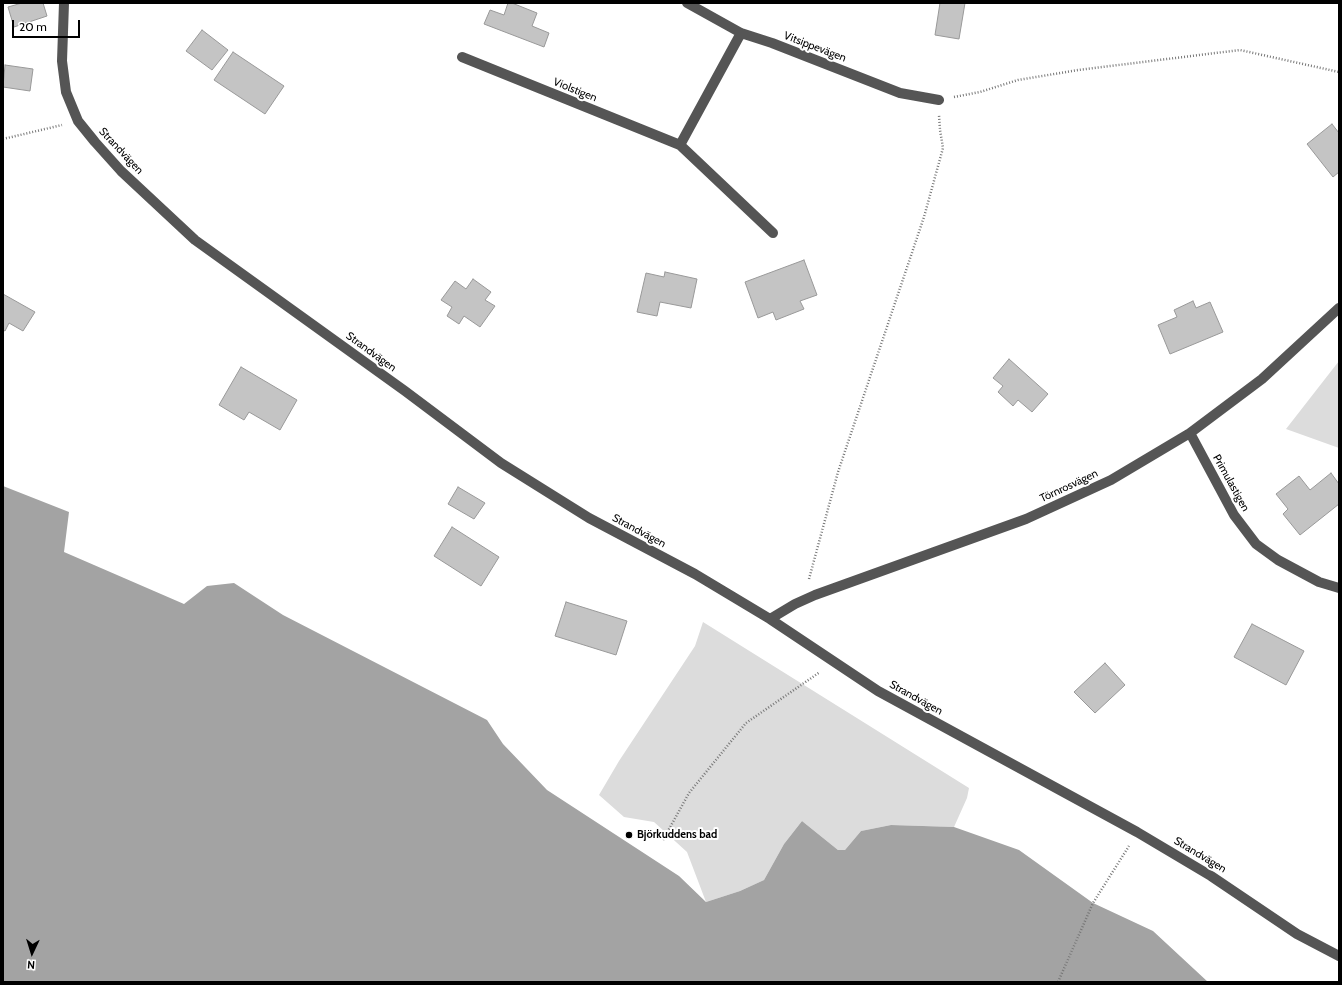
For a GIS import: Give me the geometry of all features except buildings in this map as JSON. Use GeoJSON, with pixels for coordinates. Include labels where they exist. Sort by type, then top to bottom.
{"type":"FeatureCollection","features":[{"type":"Feature","properties":{"kind":"street","name":"Strandvägen"},"geometry":{"type":"LineString","coordinates":[[64,3],[62,61],[66,92],[78,122],[121,171],[194,240],[406,391],[501,462],[589,518],[695,574],[770,619],[885,695],[1137,832],[1211,876],[1297,934],[1339,956]]}},
{"type":"Feature","properties":{"kind":"street","name":"Vitsippevägen"},"geometry":{"type":"LineString","coordinates":[[687,3],[741,33],[772,43],[900,93],[939,100]]}},
{"type":"Feature","properties":{"kind":"street"},"geometry":{"type":"LineString","coordinates":[[680,145],[741,33]]}},
{"type":"Feature","properties":{"kind":"street","name":"Violstigen"},"geometry":{"type":"LineString","coordinates":[[462,57],[680,145],[773,233]]}},
{"type":"Feature","properties":{"kind":"street","name":"Törnrosvägen"},"geometry":{"type":"LineString","coordinates":[[770,619],[795,604],[816,595],[1026,519],[1111,480],[1190,433],[1262,379],[1339,308]]}},
{"type":"Feature","properties":{"kind":"street","name":"Primulastigen"},"geometry":{"type":"LineString","coordinates":[[1190,433],[1234,515],[1256,544],[1278,560],[1319,582],[1339,588]]}},
{"type":"Feature","properties":{"kind":"path"},"geometry":{"type":"LineString","coordinates":[[816,595],[808,584],[838,472],[924,217],[943,148],[940,130],[939,100],[980,92],[1033,77],[1240,50],[1339,72]]}},
{"type":"Feature","properties":{"kind":"path"},"geometry":{"type":"LineString","coordinates":[[3,139],[78,122]]}},
{"type":"Feature","properties":{"kind":"path"},"geometry":{"type":"LineString","coordinates":[[663,840],[689,793],[746,723],[834,662]]}},
{"type":"Feature","properties":{"kind":"path"},"geometry":{"type":"LineString","coordinates":[[1058,982],[1093,903],[1137,832]]}},
{"type":"Feature","properties":{"kind":"shaded area"},"geometry":{"type":"Polygon","coordinates":[[[1339,361],[1339,448],[1286,429],[1339,361]]]}},
{"type":"Feature","properties":{"kind":"shaded area"},"geometry":{"type":"Polygon","coordinates":[[[3,486],[69,512],[64,552],[184,604],[207,586],[234,583],[283,615],[487,720],[503,744],[547,790],[679,876],[706,902],[740,891],[764,880],[784,844],[802,821],[838,850],[845,850],[861,831],[891,825],[954,827],[1019,850],[1093,903],[1153,931],[1208,982],[3,982],[3,486]]]}},
{"type":"Feature","properties":{"kind":"shaded area"},"geometry":{"type":"Polygon","coordinates":[[[703,622],[969,788],[967,798],[954,827],[891,825],[861,831],[845,850],[838,850],[802,821],[784,844],[764,880],[740,891],[706,902],[687,852],[654,822],[624,817],[599,795],[619,761],[695,646],[703,622]]]}},
{"type":"Feature","properties":{"kind":"place","name":"Björkuddens bad"},"geometry":{"type":"Point","coordinates":[629,835]}}]}
